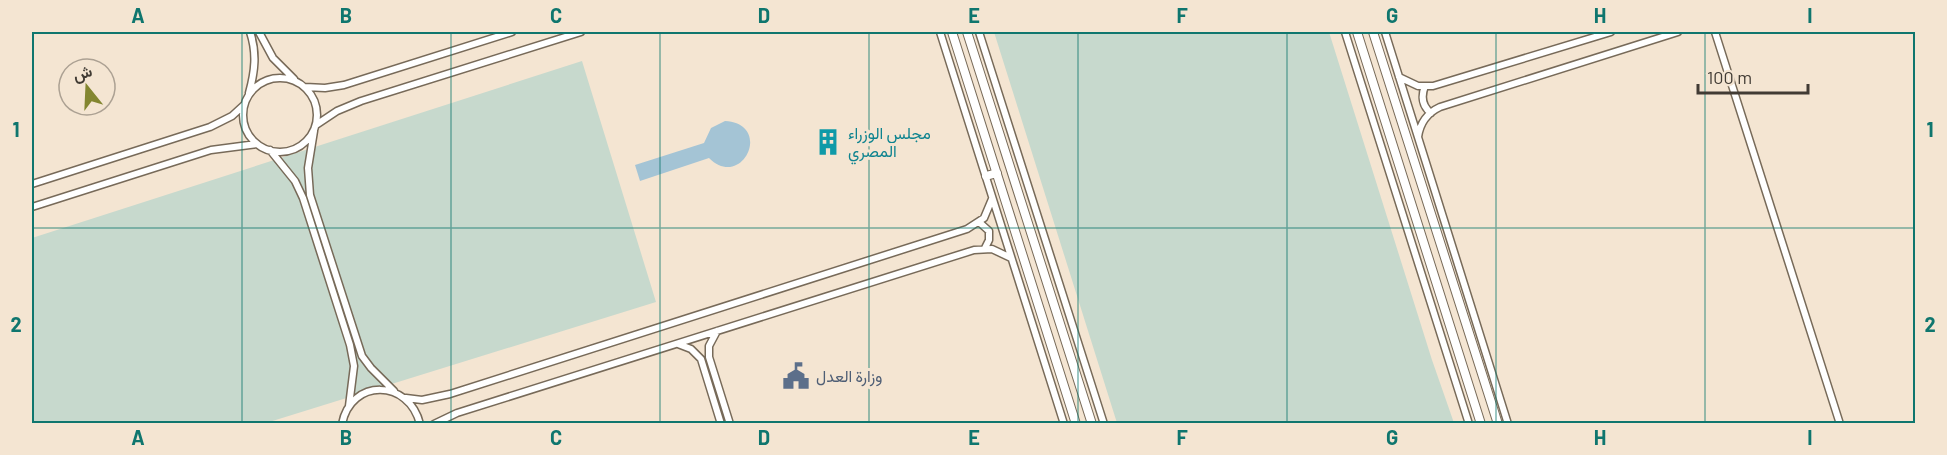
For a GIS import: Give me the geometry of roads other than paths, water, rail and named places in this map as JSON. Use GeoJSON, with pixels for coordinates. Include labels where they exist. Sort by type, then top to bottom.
{"type":"FeatureCollection","features":[{"type":"Feature","properties":{"kind":"street"},"geometry":{"type":"LineString","coordinates":[[250,32],[255,64],[243,115],[245,126],[257,144],[270,150],[285,167],[300,190],[350,345],[354,366],[349,406],[343,420],[337,423]]}},
{"type":"Feature","properties":{"kind":"street"},"geometry":{"type":"LineString","coordinates":[[258,32],[273,58],[305,87],[316,105],[315,128],[308,168],[310,195],[362,356],[394,392]]}},
{"type":"Feature","properties":{"kind":"street"},"geometry":{"type":"LineString","coordinates":[[305,87],[325,88],[344,85],[512,32]]}},
{"type":"Feature","properties":{"kind":"street"},"geometry":{"type":"LineString","coordinates":[[270,150],[290,150],[300,146],[308,140],[315,128],[337,111],[361,101],[581,32]]}},
{"type":"Feature","properties":{"kind":"street"},"geometry":{"type":"LineString","coordinates":[[940,32],[1064,423]]}},
{"type":"Feature","properties":{"kind":"street"},"geometry":{"type":"LineString","coordinates":[[952,32],[1076,423]]}},
{"type":"Feature","properties":{"kind":"street"},"geometry":{"type":"LineString","coordinates":[[967,32],[1092,423]]}},
{"type":"Feature","properties":{"kind":"street"},"geometry":{"type":"LineString","coordinates":[[979,32],[1104,423]]}},
{"type":"Feature","properties":{"kind":"street"},"geometry":{"type":"LineString","coordinates":[[1346,32],[1469,423]]}},
{"type":"Feature","properties":{"kind":"street"},"geometry":{"type":"LineString","coordinates":[[1357,32],[1481,423]]}},
{"type":"Feature","properties":{"kind":"street"},"geometry":{"type":"LineString","coordinates":[[1373,32],[1498,423]]}},
{"type":"Feature","properties":{"kind":"street"},"geometry":{"type":"LineString","coordinates":[[1385,32],[1508,423]]}},
{"type":"Feature","properties":{"kind":"street"},"geometry":{"type":"LineString","coordinates":[[1399,77],[1411,84],[1425,86],[1441,84],[1611,32]]}},
{"type":"Feature","properties":{"kind":"street"},"geometry":{"type":"LineString","coordinates":[[1418,137],[1420,126],[1431,113],[1446,105],[1678,32]]}},
{"type":"Feature","properties":{"kind":"street"},"geometry":{"type":"LineString","coordinates":[[1715,32],[1840,423]]}},
{"type":"Feature","properties":{"kind":"street"},"geometry":{"type":"LineString","coordinates":[[32,184],[210,127],[232,116],[260,84],[278,78],[296,81]]}},
{"type":"Feature","properties":{"kind":"street"},"geometry":{"type":"LineString","coordinates":[[1425,86],[1422,99],[1431,113]]}},
{"type":"Feature","properties":{"kind":"street"},"geometry":{"type":"LineString","coordinates":[[32,207],[211,150],[257,144]]}},
{"type":"Feature","properties":{"kind":"street"},"geometry":{"type":"LineString","coordinates":[[986,176],[997,172]]}},
{"type":"Feature","properties":{"kind":"street"},"geometry":{"type":"LineString","coordinates":[[1002,190],[1016,185]]}},
{"type":"Feature","properties":{"kind":"street"},"geometry":{"type":"LineString","coordinates":[[406,398],[422,400],[450,394],[967,229],[979,222],[988,212],[992,199]]}},
{"type":"Feature","properties":{"kind":"street"},"geometry":{"type":"LineString","coordinates":[[979,222],[989,231],[989,240],[985,248]]}},
{"type":"Feature","properties":{"kind":"street"},"geometry":{"type":"LineString","coordinates":[[434,423],[457,413],[985,248],[999,251],[1011,258]]}},
{"type":"Feature","properties":{"kind":"street"},"geometry":{"type":"LineString","coordinates":[[717,331],[709,346],[709,357],[730,423]]}},
{"type":"Feature","properties":{"kind":"street"},"geometry":{"type":"LineString","coordinates":[[677,344],[691,349],[701,359],[721,423]]}},
{"type":"Feature","properties":{"kind":"street"},"geometry":{"type":"LineString","coordinates":[[349,406],[369,391],[382,389],[406,398],[413,405],[420,423]]}},
{"type":"Feature","properties":{"kind":"water"},"geometry":{"type":"Polygon","coordinates":[[[725,121],[740,125],[748,133],[750,143],[748,153],[741,162],[732,167],[721,166],[709,158],[640,181],[635,165],[704,143],[711,128],[725,121]]]}},
{"type":"Feature","properties":{"kind":"place","name":"مجلس الوزراء المصري"},"geometry":{"type":"Point","coordinates":[828,142]}},
{"type":"Feature","properties":{"kind":"place","name":"وزارة العدل"},"geometry":{"type":"Point","coordinates":[796,376]}}]}
